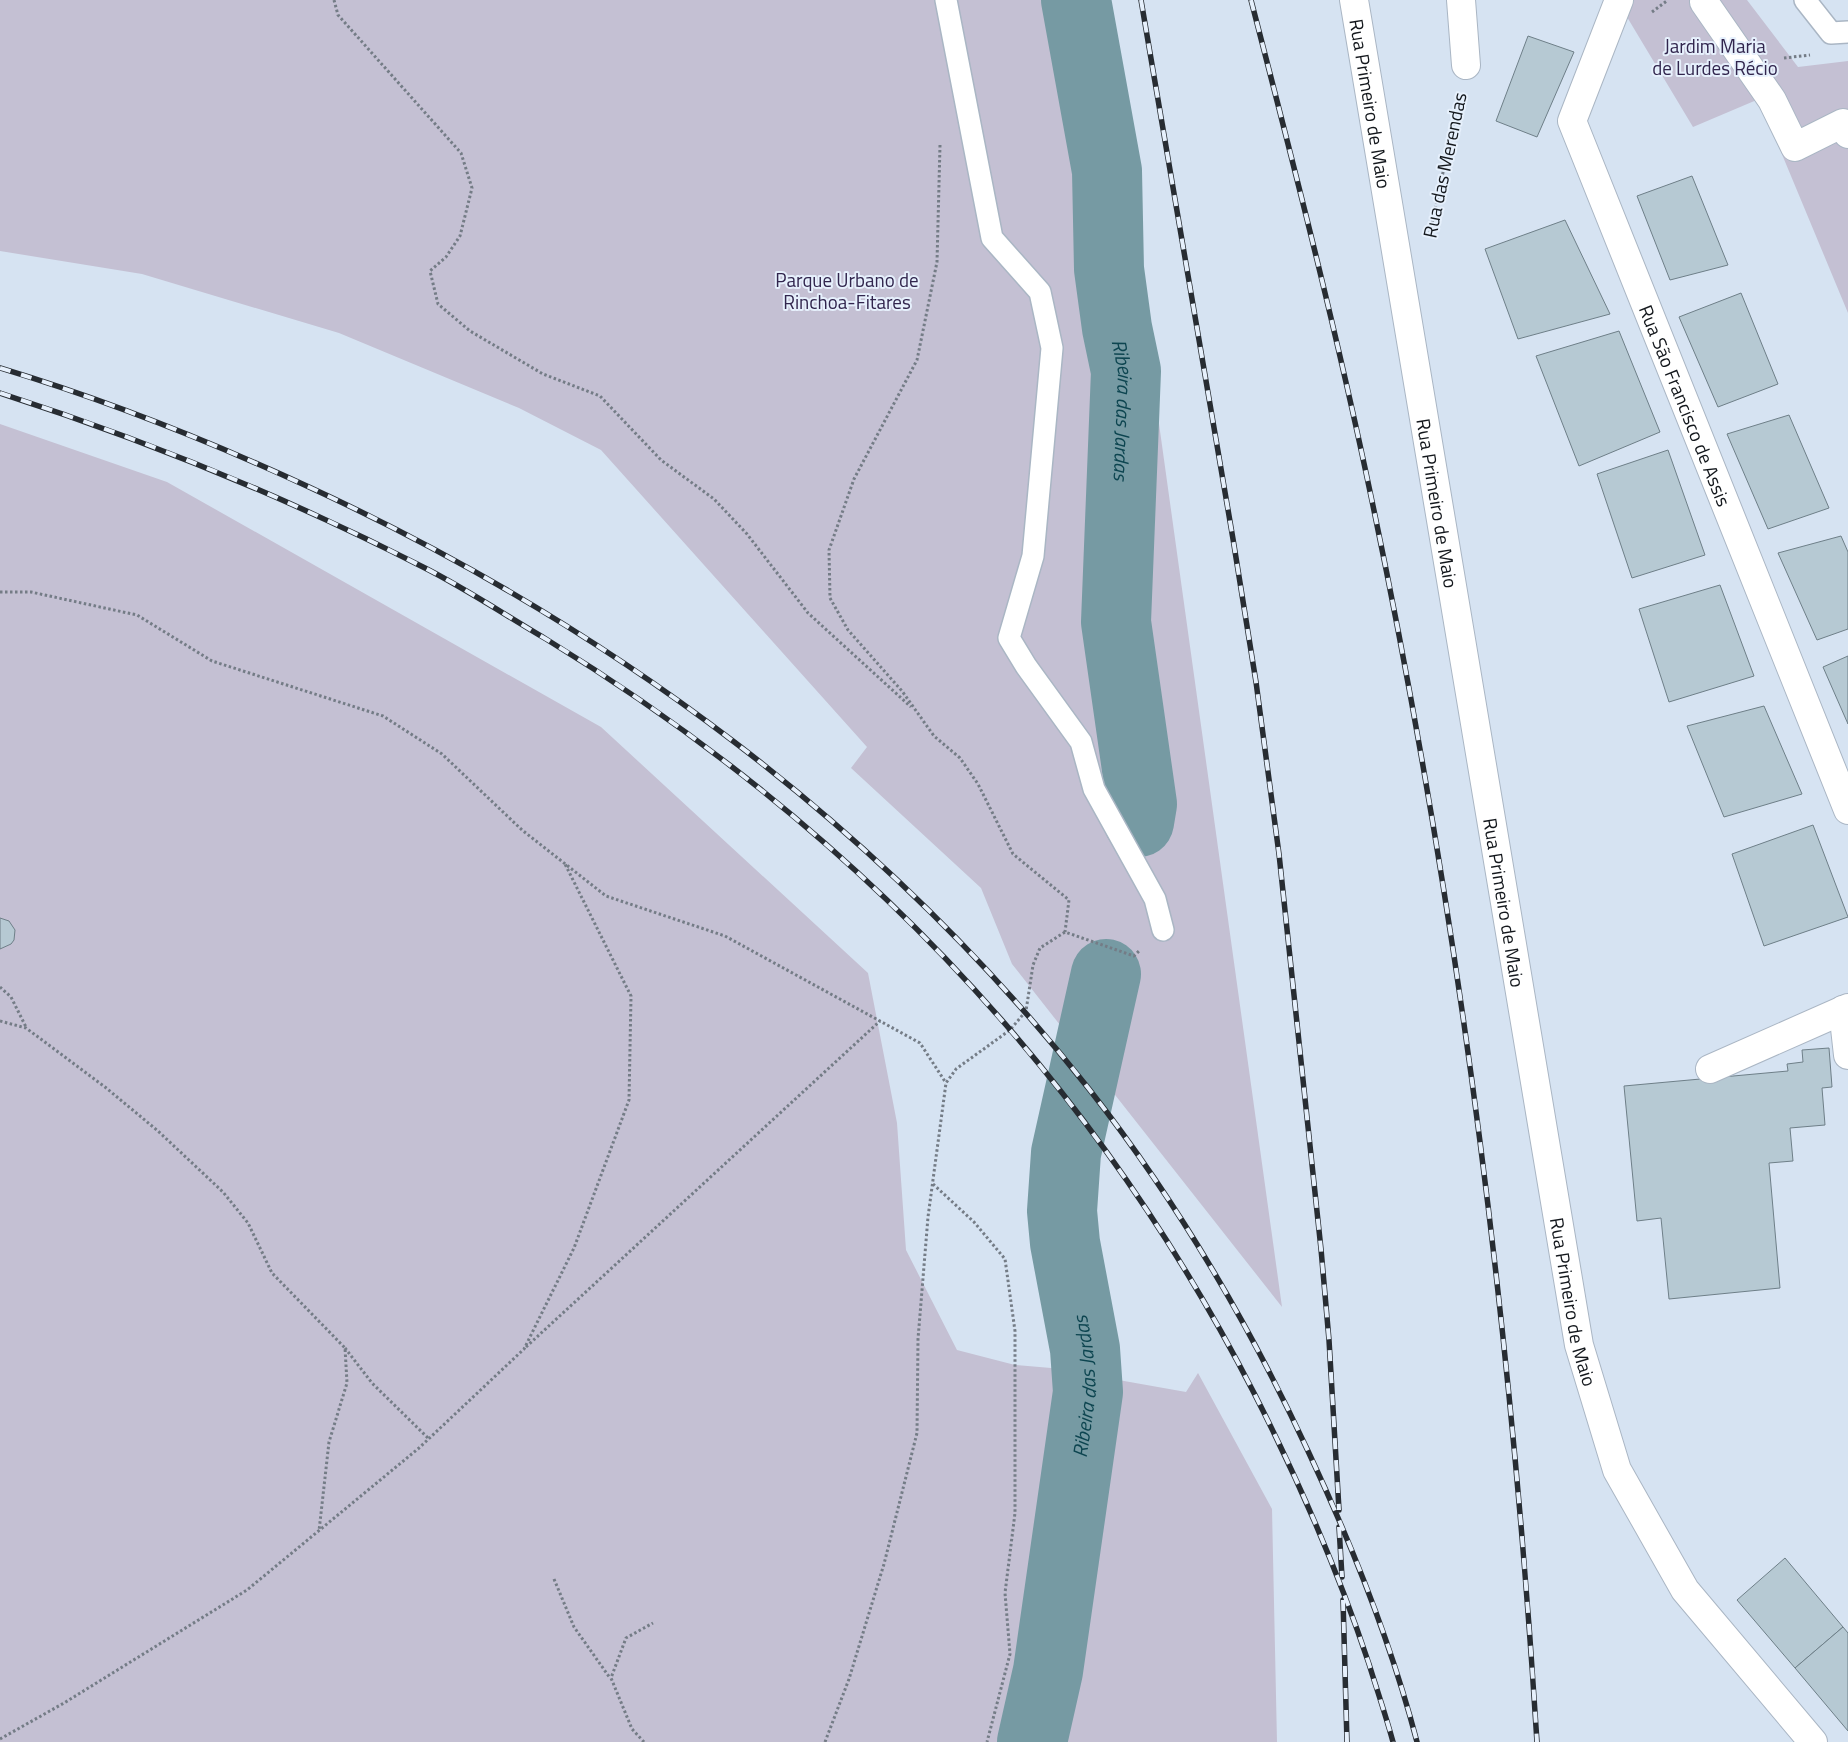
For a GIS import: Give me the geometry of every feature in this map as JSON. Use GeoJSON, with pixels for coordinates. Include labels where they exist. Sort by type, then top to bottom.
{"type":"FeatureCollection","features":[{"type":"Feature","properties":{"kind":"street","name":"Rua Primeiro de Maio"},"geometry":{"type":"LineString","coordinates":[[1354,0],[1579,1345],[1616,1470],[1685,1590],[1813,1742]]}},
{"type":"Feature","properties":{"kind":"street"},"geometry":{"type":"LineString","coordinates":[[1461,0],[1466,65]]}},
{"type":"Feature","properties":{"kind":"street","name":"Rua São Francisco de Assis"},"geometry":{"type":"LineString","coordinates":[[1619,0],[1572,121],[1848,810]]}},
{"type":"Feature","properties":{"kind":"street"},"geometry":{"type":"LineString","coordinates":[[1704,2],[1772,100],[1795,147],[1843,123],[1848,134]]}},
{"type":"Feature","properties":{"kind":"street"},"geometry":{"type":"LineString","coordinates":[[1710,1069],[1845,1009],[1848,1055]]}},
{"type":"Feature","properties":{"kind":"lane"},"geometry":{"type":"LineString","coordinates":[[946,0],[992,238],[1040,292],[1052,348],[1033,556],[1009,638],[1026,666],[1081,742],[1094,789],[1154,899],[1163,930]]}},
{"type":"Feature","properties":{"kind":"lane"},"geometry":{"type":"LineString","coordinates":[[1805,0],[1840,32]]}},
{"type":"Feature","properties":{"kind":"path"},"geometry":{"type":"LineString","coordinates":[[334,0],[338,14],[461,152],[472,188],[460,236],[446,257],[430,271],[438,304],[470,330],[543,374],[600,396],[661,460],[714,499],[747,534],[808,613],[916,711]]}},
{"type":"Feature","properties":{"kind":"path"},"geometry":{"type":"LineString","coordinates":[[1783,58],[1830,53],[1840,32]]}},
{"type":"Feature","properties":{"kind":"path","name":"Rua das Merendas"},"geometry":{"type":"LineString","coordinates":[[1429,235],[1466,65]]}},
{"type":"Feature","properties":{"kind":"path"},"geometry":{"type":"LineString","coordinates":[[940,136],[937,262],[917,360],[854,479],[829,550],[830,598],[848,630],[902,692],[934,736],[960,758],[978,784],[1013,854],[1069,900],[1065,932]]}},
{"type":"Feature","properties":{"kind":"path"},"geometry":{"type":"LineString","coordinates":[[0,592],[31,592],[137,614],[212,661],[383,716],[442,754],[522,830],[606,896],[725,936],[920,1043],[946,1084]]}},
{"type":"Feature","properties":{"kind":"path"},"geometry":{"type":"LineString","coordinates":[[524,1349],[574,1248],[628,1100],[630,996],[565,864]]}},
{"type":"Feature","properties":{"kind":"path"},"geometry":{"type":"LineString","coordinates":[[1065,932],[1134,956],[1163,930]]}},
{"type":"Feature","properties":{"kind":"path"},"geometry":{"type":"LineString","coordinates":[[825,1742],[849,1679],[884,1564],[917,1433],[918,1339],[933,1183],[946,1084],[956,1069],[1010,1030],[1026,1011],[1033,965],[1040,948],[1065,932]]}},
{"type":"Feature","properties":{"kind":"path"},"geometry":{"type":"LineString","coordinates":[[0,987],[11,997],[26,1028]]}},
{"type":"Feature","properties":{"kind":"path"},"geometry":{"type":"LineString","coordinates":[[0,1021],[26,1028],[105,1087],[158,1131],[223,1192],[248,1222],[272,1272],[345,1348],[372,1383],[429,1439]]}},
{"type":"Feature","properties":{"kind":"path"},"geometry":{"type":"LineString","coordinates":[[0,1739],[64,1703],[247,1590],[429,1439],[880,1021]]}},
{"type":"Feature","properties":{"kind":"path"},"geometry":{"type":"LineString","coordinates":[[933,1183],[974,1222],[1005,1259],[1015,1331],[1015,1514],[1005,1593],[1010,1654],[987,1742]]}},
{"type":"Feature","properties":{"kind":"path"},"geometry":{"type":"LineString","coordinates":[[319,1531],[329,1442],[347,1383],[345,1348]]}},
{"type":"Feature","properties":{"kind":"path"},"geometry":{"type":"LineString","coordinates":[[554,1579],[574,1627],[610,1678],[632,1729],[644,1742]]}},
{"type":"Feature","properties":{"kind":"path"},"geometry":{"type":"LineString","coordinates":[[610,1678],[626,1638],[653,1623]]}},
{"type":"Feature","properties":{"kind":"green space","name":"Parque Urbano de Rinchoa-Fitares"},"geometry":{"type":"Polygon","coordinates":[[[0,0],[1100,0],[1282,1307],[1012,964],[981,888],[851,768],[867,747],[601,450],[519,408],[339,333],[142,274],[0,251],[0,0]]]}},
{"type":"Feature","properties":{"kind":"green space","name":"Jardim Maria de Lurdes Récio"},"geometry":{"type":"Polygon","coordinates":[[[1634,0],[1747,0],[1798,67],[1848,61],[1848,313],[1759,99],[1693,127],[1627,17],[1634,0]]]}},
{"type":"Feature","properties":{"kind":"green space"},"geometry":{"type":"Polygon","coordinates":[[[0,424],[167,482],[601,727],[868,973],[897,1123],[906,1250],[957,1350],[1015,1365],[1051,1368],[1186,1392],[1198,1373],[1272,1509],[1277,1742],[0,1742],[0,424]]]}},
{"type":"Feature","properties":{"kind":"building"},"geometry":{"type":"Polygon","coordinates":[[[1528,36],[1574,52],[1537,137],[1496,121],[1528,36]]]}},
{"type":"Feature","properties":{"kind":"building"},"geometry":{"type":"Polygon","coordinates":[[[1692,176],[1728,265],[1670,280],[1637,196],[1692,176]]]}},
{"type":"Feature","properties":{"kind":"building"},"geometry":{"type":"Polygon","coordinates":[[[1565,220],[1610,314],[1518,339],[1485,249],[1565,220]]]}},
{"type":"Feature","properties":{"kind":"building"},"geometry":{"type":"Polygon","coordinates":[[[1741,293],[1778,384],[1718,407],[1679,317],[1741,293]]]}},
{"type":"Feature","properties":{"kind":"building"},"geometry":{"type":"Polygon","coordinates":[[[1619,331],[1660,432],[1579,466],[1536,356],[1619,331]]]}},
{"type":"Feature","properties":{"kind":"building"},"geometry":{"type":"Polygon","coordinates":[[[1789,415],[1829,508],[1768,529],[1727,434],[1789,415]]]}},
{"type":"Feature","properties":{"kind":"building"},"geometry":{"type":"Polygon","coordinates":[[[1668,450],[1705,555],[1632,578],[1597,474],[1668,450]]]}},
{"type":"Feature","properties":{"kind":"building"},"geometry":{"type":"Polygon","coordinates":[[[1841,536],[1848,552],[1848,629],[1817,640],[1778,553],[1841,536]]]}},
{"type":"Feature","properties":{"kind":"building"},"geometry":{"type":"Polygon","coordinates":[[[1720,585],[1754,676],[1669,702],[1639,609],[1720,585]]]}},
{"type":"Feature","properties":{"kind":"building"},"geometry":{"type":"Polygon","coordinates":[[[1848,656],[1848,724],[1823,667],[1848,656]]]}},
{"type":"Feature","properties":{"kind":"building"},"geometry":{"type":"Polygon","coordinates":[[[1764,706],[1802,794],[1724,817],[1687,726],[1764,706]]]}},
{"type":"Feature","properties":{"kind":"building"},"geometry":{"type":"Polygon","coordinates":[[[1813,825],[1848,917],[1764,946],[1732,854],[1813,825]]]}},
{"type":"Feature","properties":{"kind":"building"},"geometry":{"type":"Polygon","coordinates":[[[0,918],[9,921],[15,930],[14,940],[11,944],[0,949],[0,918]]]}},
{"type":"Feature","properties":{"kind":"building"},"geometry":{"type":"Polygon","coordinates":[[[1829,1048],[1832,1087],[1822,1088],[1825,1125],[1790,1128],[1793,1161],[1769,1163],[1780,1288],[1669,1299],[1661,1218],[1637,1221],[1624,1086],[1788,1071],[1787,1064],[1803,1062],[1802,1050],[1829,1048]]]}},
{"type":"Feature","properties":{"kind":"building"},"geometry":{"type":"Polygon","coordinates":[[[1785,1558],[1843,1627],[1795,1668],[1737,1600],[1785,1558]]]}},
{"type":"Feature","properties":{"kind":"building"},"geometry":{"type":"Polygon","coordinates":[[[1843,1627],[1848,1633],[1848,1731],[1795,1668],[1843,1627]]]}},
{"type":"Feature","properties":{"kind":"waterway","name":"Ribeira das Jardas"},"geometry":{"type":"LineString","coordinates":[[1076,0],[1107,171],[1109,269],[1117,328],[1126,371],[1116,622],[1142,804],[1139,822]]}},
{"type":"Feature","properties":{"kind":"waterway","name":"Ribeira das Jardas"},"geometry":{"type":"LineString","coordinates":[[1032,1742],[1048,1671],[1088,1392],[1085,1349],[1065,1243],[1062,1211],[1066,1153],[1106,974]]}},
{"type":"Feature","properties":{"kind":"railway"},"geometry":{"type":"LineString","coordinates":[[1141,0],[1233,539],[1256,682],[1279,854],[1321,1249],[1329,1340],[1339,1510]]}},
{"type":"Feature","properties":{"kind":"railway"},"geometry":{"type":"LineString","coordinates":[[1251,0],[1315,250],[1359,438],[1403,655],[1430,809],[1455,963],[1477,1118],[1496,1274],[1526,1586],[1537,1742]]}},
{"type":"Feature","properties":{"kind":"railway"},"geometry":{"type":"LineString","coordinates":[[0,368],[118,408],[271,470],[420,542],[529,603],[634,670],[735,742],[831,820],[923,904],[1009,994],[1089,1089],[1152,1175],[1209,1264],[1261,1356],[1308,1451],[1340,1522],[1383,1631],[1417,1742]]}},
{"type":"Feature","properties":{"kind":"railway"},"geometry":{"type":"LineString","coordinates":[[0,393],[108,430],[215,471],[371,541],[454,584],[546,639],[657,712],[762,791],[861,875],[953,966],[1039,1064],[1117,1167],[1189,1277],[1254,1393],[1302,1493],[1357,1629],[1393,1742]]}},
{"type":"Feature","properties":{"kind":"railway"},"geometry":{"type":"LineString","coordinates":[[1339,1527],[1342,1577]]}},
{"type":"Feature","properties":{"kind":"railway"},"geometry":{"type":"LineString","coordinates":[[1343,1600],[1347,1742]]}}]}
